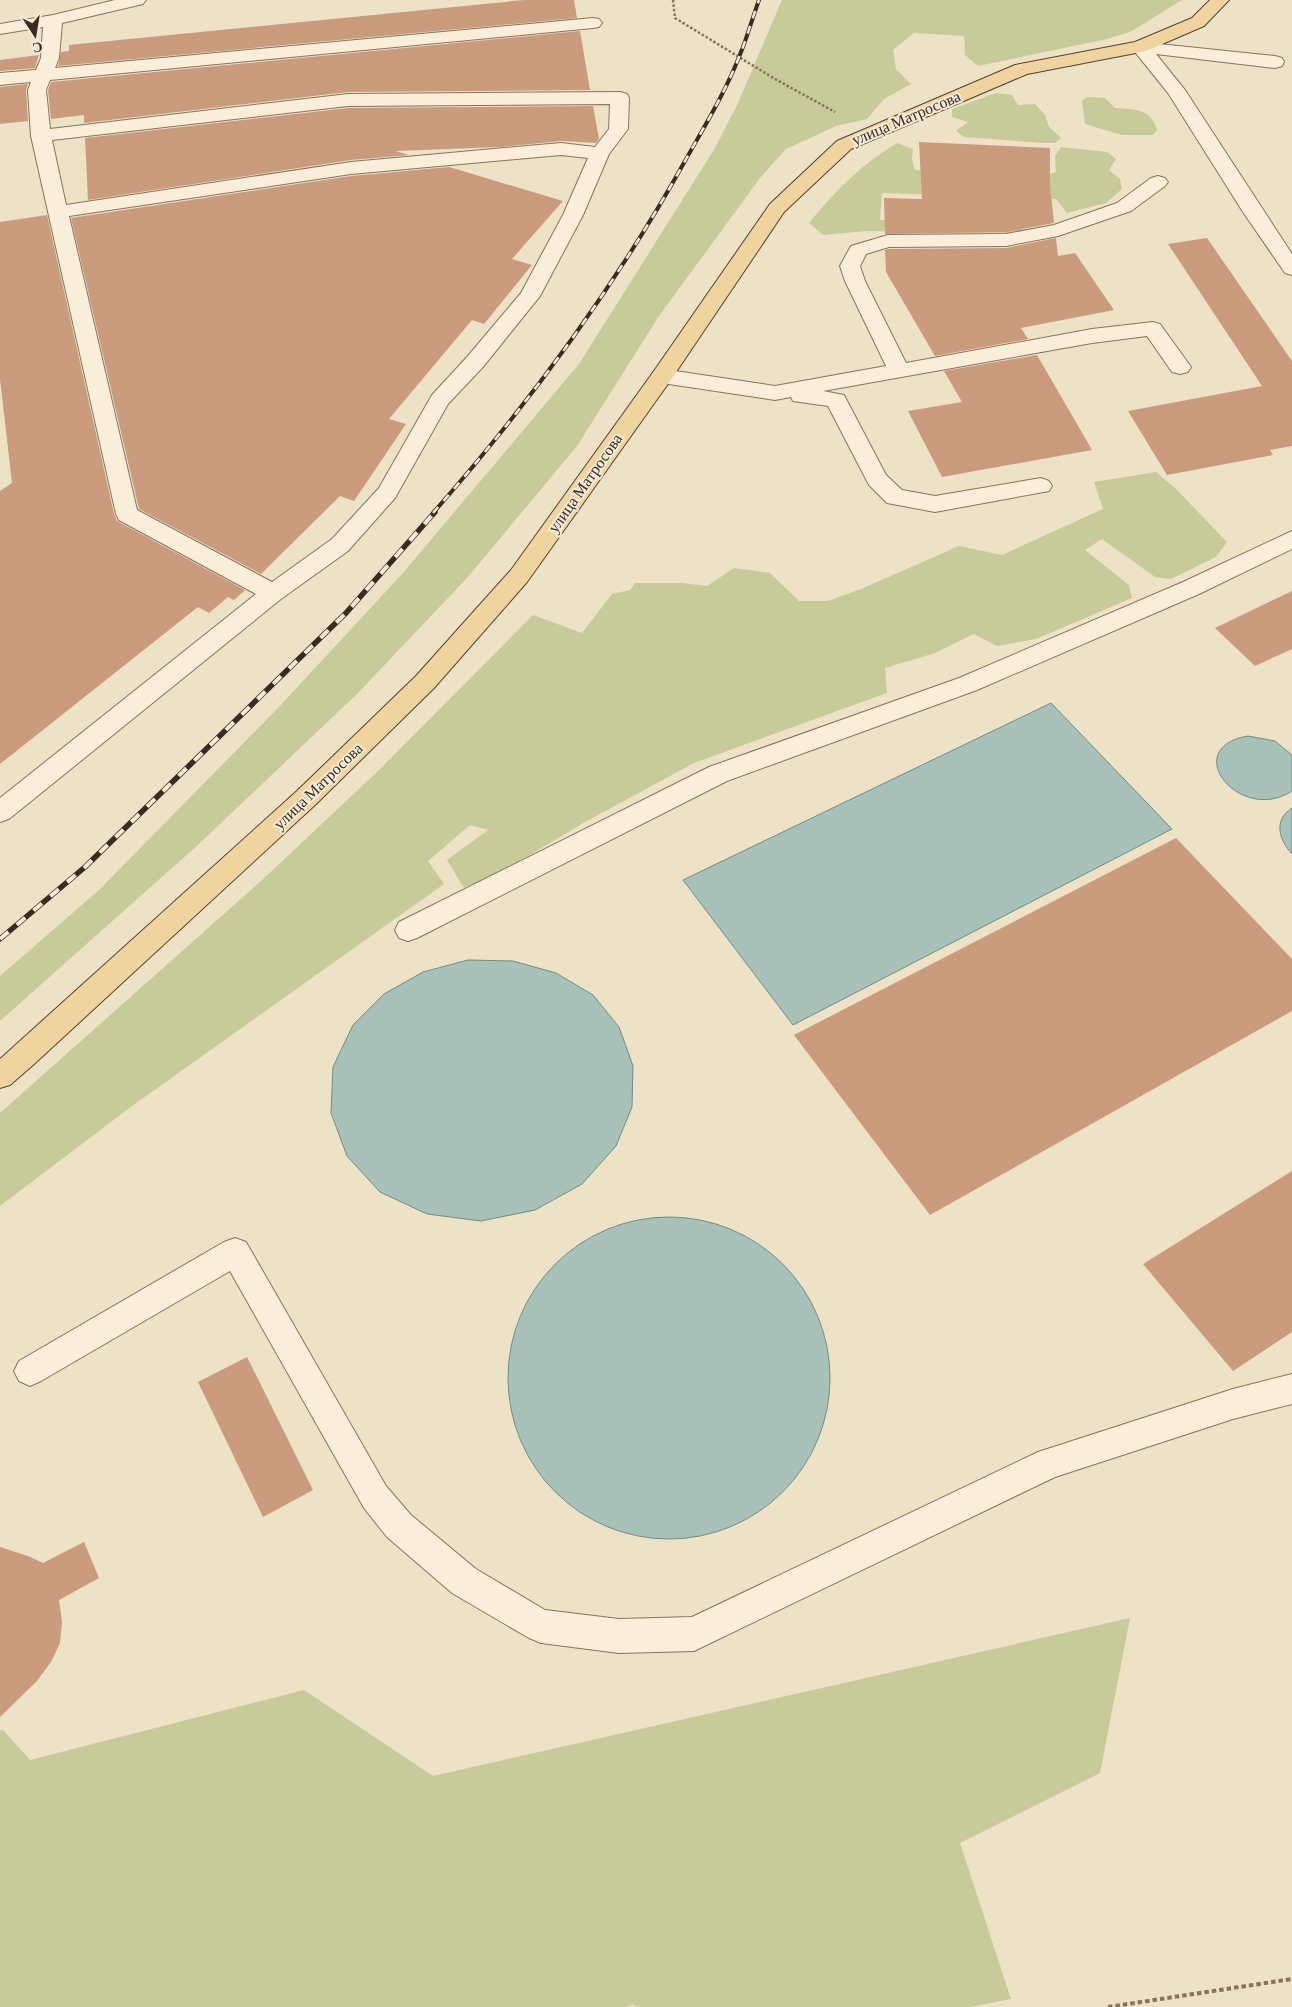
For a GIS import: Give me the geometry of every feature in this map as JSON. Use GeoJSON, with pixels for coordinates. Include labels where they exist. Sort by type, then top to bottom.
{"type":"FeatureCollection","features":[{"type":"Feature","properties":{"kind":"main road","name":"улица Матросова"},"geometry":{"type":"LineString","coordinates":[[0,1076],[24,1057],[306,798],[424,682],[519,576],[662,376],[777,208],[844,145],[1022,69],[1140,47],[1198,22],[1220,0]]}},
{"type":"Feature","properties":{"kind":"street"},"geometry":{"type":"LineString","coordinates":[[0,29],[53,20],[137,0]]}},
{"type":"Feature","properties":{"kind":"street"},"geometry":{"type":"LineString","coordinates":[[53,20],[50,58],[37,90],[41,136],[127,514],[273,593]]}},
{"type":"Feature","properties":{"kind":"street"},"geometry":{"type":"LineString","coordinates":[[0,79],[593,23]]}},
{"type":"Feature","properties":{"kind":"street"},"geometry":{"type":"LineString","coordinates":[[1140,47],[1275,62]]}},
{"type":"Feature","properties":{"kind":"street"},"geometry":{"type":"LineString","coordinates":[[1140,47],[1176,90],[1253,212],[1292,269]]}},
{"type":"Feature","properties":{"kind":"street"},"geometry":{"type":"LineString","coordinates":[[0,812],[273,593],[340,544],[388,493],[440,400],[475,362],[530,296],[573,215],[600,152],[618,129],[620,98],[348,100],[41,136]]}},
{"type":"Feature","properties":{"kind":"street"},"geometry":{"type":"LineString","coordinates":[[58,212],[351,168],[561,149],[600,152]]}},
{"type":"Feature","properties":{"kind":"street"},"geometry":{"type":"LineString","coordinates":[[899,370],[852,274],[850,266],[858,250],[888,241],[1006,240],[1058,230],[1124,207],[1158,182]]}},
{"type":"Feature","properties":{"kind":"street"},"geometry":{"type":"LineString","coordinates":[[775,393],[1092,336],[1153,329],[1180,367]]}},
{"type":"Feature","properties":{"kind":"street"},"geometry":{"type":"LineString","coordinates":[[662,376],[836,400],[877,480],[895,497],[934,504],[1042,486]]}},
{"type":"Feature","properties":{"kind":"street"},"geometry":{"type":"LineString","coordinates":[[408,930],[718,774],[968,684],[1191,588],[1292,539]]}},
{"type":"Feature","properties":{"kind":"street"},"geometry":{"type":"LineString","coordinates":[[30,1371],[235,1252],[375,1497],[399,1526],[464,1581],[542,1626],[618,1636],[694,1634],[1049,1463],[1233,1404],[1292,1389]]}},
{"type":"Feature","properties":{"kind":"path"},"geometry":{"type":"LineString","coordinates":[[673,0],[675,18],[775,79],[872,133]]}},
{"type":"Feature","properties":{"kind":"path"},"geometry":{"type":"LineString","coordinates":[[1108,2007],[1292,1979]]}},
{"type":"Feature","properties":{"kind":"green space"},"geometry":{"type":"Polygon","coordinates":[[[782,0],[1182,0],[1130,32],[1107,39],[978,66],[965,55],[964,36],[914,33],[893,50],[896,69],[911,84],[884,99],[867,119],[836,126],[786,149],[760,178],[659,316],[577,446],[467,578],[358,693],[199,844],[0,1021],[0,976],[99,890],[278,708],[403,573],[579,364],[715,148],[738,103],[782,0]]]}},
{"type":"Feature","properties":{"kind":"green space"},"geometry":{"type":"Polygon","coordinates":[[[996,93],[1012,95],[1018,105],[1035,104],[1045,115],[1049,127],[1061,138],[1055,143],[1043,143],[964,137],[956,131],[968,122],[952,117],[952,109],[996,93]]]}},
{"type":"Feature","properties":{"kind":"green space"},"geometry":{"type":"Polygon","coordinates":[[[1087,97],[1105,98],[1115,108],[1146,113],[1157,130],[1153,135],[1122,135],[1085,124],[1082,101],[1087,97]]]}},
{"type":"Feature","properties":{"kind":"green space"},"geometry":{"type":"Polygon","coordinates":[[[897,143],[913,149],[912,159],[915,170],[1047,175],[1056,172],[1055,156],[1061,147],[1107,152],[1116,159],[1109,170],[1120,179],[1122,189],[1106,203],[1067,213],[1056,199],[882,193],[880,220],[1019,225],[1021,230],[1009,233],[867,231],[823,235],[809,223],[849,179],[897,143]]]}},
{"type":"Feature","properties":{"kind":"green space"},"geometry":{"type":"Polygon","coordinates":[[[1156,472],[1176,489],[1227,542],[1216,557],[1171,579],[1155,577],[1102,539],[1085,550],[1129,585],[1132,598],[1036,639],[997,646],[974,634],[935,653],[885,668],[887,693],[694,763],[585,822],[505,870],[464,888],[447,860],[488,830],[470,825],[428,861],[444,884],[132,1106],[0,1206],[0,1113],[261,881],[378,771],[533,615],[582,633],[612,594],[630,590],[635,583],[683,583],[707,586],[734,568],[770,573],[799,601],[827,601],[861,589],[959,546],[1002,555],[1103,509],[1094,482],[1156,472]]]}},
{"type":"Feature","properties":{"kind":"green space"},"geometry":{"type":"Polygon","coordinates":[[[1130,1618],[1100,1773],[960,1843],[1011,1999],[970,2007],[638,2007],[633,2005],[625,2007],[0,2007],[0,1730],[3,1730],[30,1760],[304,1690],[433,1776],[1130,1618]]]}},
{"type":"Feature","properties":{"kind":"water"},"geometry":{"type":"Polygon","coordinates":[[[1051,703],[1172,829],[793,1025],[683,880],[1051,703]]]}},
{"type":"Feature","properties":{"kind":"water"},"geometry":{"type":"Polygon","coordinates":[[[1248,736],[1275,741],[1292,755],[1292,791],[1272,799],[1253,798],[1237,792],[1224,781],[1217,768],[1218,754],[1228,743],[1248,736]]]}},
{"type":"Feature","properties":{"kind":"water"},"geometry":{"type":"Polygon","coordinates":[[[1292,808],[1292,854],[1281,836],[1280,824],[1282,818],[1292,808]]]}},
{"type":"Feature","properties":{"kind":"water"},"geometry":{"type":"Polygon","coordinates":[[[468,960],[513,961],[556,973],[593,995],[619,1027],[633,1066],[632,1107],[616,1146],[582,1184],[535,1210],[481,1221],[427,1214],[380,1192],[347,1156],[331,1113],[333,1067],[353,1025],[384,994],[423,972],[468,960]]]}},
{"type":"Feature","properties":{"kind":"water"},"geometry":{"type":"Polygon","coordinates":[[[653,1217],[685,1217],[716,1223],[745,1236],[771,1253],[794,1276],[811,1302],[824,1331],[830,1362],[830,1394],[824,1425],[818,1440],[803,1468],[771,1503],[745,1520],[716,1533],[685,1539],[653,1539],[622,1533],[593,1520],[567,1503],[544,1480],[527,1454],[514,1425],[508,1394],[508,1362],[514,1331],[527,1302],[544,1276],[567,1253],[593,1236],[622,1223],[653,1217]]]}},
{"type":"Feature","properties":{"kind":"building"},"geometry":{"type":"Polygon","coordinates":[[[524,0],[574,0],[577,18],[58,66],[61,52],[69,51],[69,45],[524,0]]]}},
{"type":"Feature","properties":{"kind":"building"},"geometry":{"type":"Polygon","coordinates":[[[580,31],[590,90],[348,92],[84,123],[84,115],[51,119],[48,90],[51,82],[580,31]]]}},
{"type":"Feature","properties":{"kind":"building"},"geometry":{"type":"Polygon","coordinates":[[[39,55],[35,68],[0,71],[0,60],[39,55]]]}},
{"type":"Feature","properties":{"kind":"building"},"geometry":{"type":"Polygon","coordinates":[[[28,84],[26,90],[28,121],[0,124],[0,87],[28,84]]]}},
{"type":"Feature","properties":{"kind":"building"},"geometry":{"type":"Polygon","coordinates":[[[593,106],[599,139],[596,143],[561,141],[500,147],[395,151],[409,155],[351,160],[88,200],[85,138],[348,108],[593,106]]]}},
{"type":"Feature","properties":{"kind":"building"},"geometry":{"type":"Polygon","coordinates":[[[919,142],[1050,148],[1050,186],[1054,223],[1006,232],[885,234],[884,198],[922,199],[919,142]]]}},
{"type":"Feature","properties":{"kind":"building"},"geometry":{"type":"Polygon","coordinates":[[[449,167],[563,201],[512,259],[532,265],[484,324],[472,320],[389,419],[406,424],[354,501],[340,496],[261,574],[139,509],[71,218],[351,176],[449,167]]]}},
{"type":"Feature","properties":{"kind":"building"},"geometry":{"type":"Polygon","coordinates":[[[47,215],[117,521],[245,590],[234,600],[228,597],[209,613],[198,607],[0,764],[0,491],[12,483],[0,379],[0,222],[47,215]]]}},
{"type":"Feature","properties":{"kind":"building"},"geometry":{"type":"Polygon","coordinates":[[[1056,238],[1058,256],[1075,253],[1114,310],[1021,328],[1028,339],[935,356],[886,272],[885,250],[889,249],[1006,248],[1056,238]]]}},
{"type":"Feature","properties":{"kind":"building"},"geometry":{"type":"Polygon","coordinates":[[[1207,238],[1292,361],[1292,446],[1270,450],[1273,455],[1167,475],[1128,411],[1262,386],[1168,244],[1207,238]]]}},
{"type":"Feature","properties":{"kind":"building"},"geometry":{"type":"Polygon","coordinates":[[[1037,355],[1092,450],[942,477],[908,411],[962,402],[944,371],[1037,355]]]}},
{"type":"Feature","properties":{"kind":"building"},"geometry":{"type":"Polygon","coordinates":[[[1292,591],[1292,649],[1255,666],[1215,628],[1292,591]]]}},
{"type":"Feature","properties":{"kind":"building"},"geometry":{"type":"Polygon","coordinates":[[[1176,838],[1292,959],[1292,1011],[930,1215],[794,1035],[1176,838]]]}},
{"type":"Feature","properties":{"kind":"building"},"geometry":{"type":"Polygon","coordinates":[[[1292,1171],[1292,1332],[1233,1371],[1143,1264],[1292,1171]]]}},
{"type":"Feature","properties":{"kind":"building"},"geometry":{"type":"Polygon","coordinates":[[[247,1357],[313,1490],[263,1517],[198,1382],[247,1357]]]}},
{"type":"Feature","properties":{"kind":"building"},"geometry":{"type":"Polygon","coordinates":[[[84,1542],[99,1578],[59,1600],[62,1622],[60,1643],[51,1662],[37,1681],[0,1717],[0,1547],[43,1563],[84,1542]]]}},
{"type":"Feature","properties":{"kind":"railway"},"geometry":{"type":"LineString","coordinates":[[433,513],[503,430],[536,387],[600,299],[629,254],[658,208],[721,97],[742,50],[759,0]]}},
{"type":"Feature","properties":{"kind":"railway"},"geometry":{"type":"LineString","coordinates":[[0,939],[85,867],[346,613],[435,512]]}}]}
